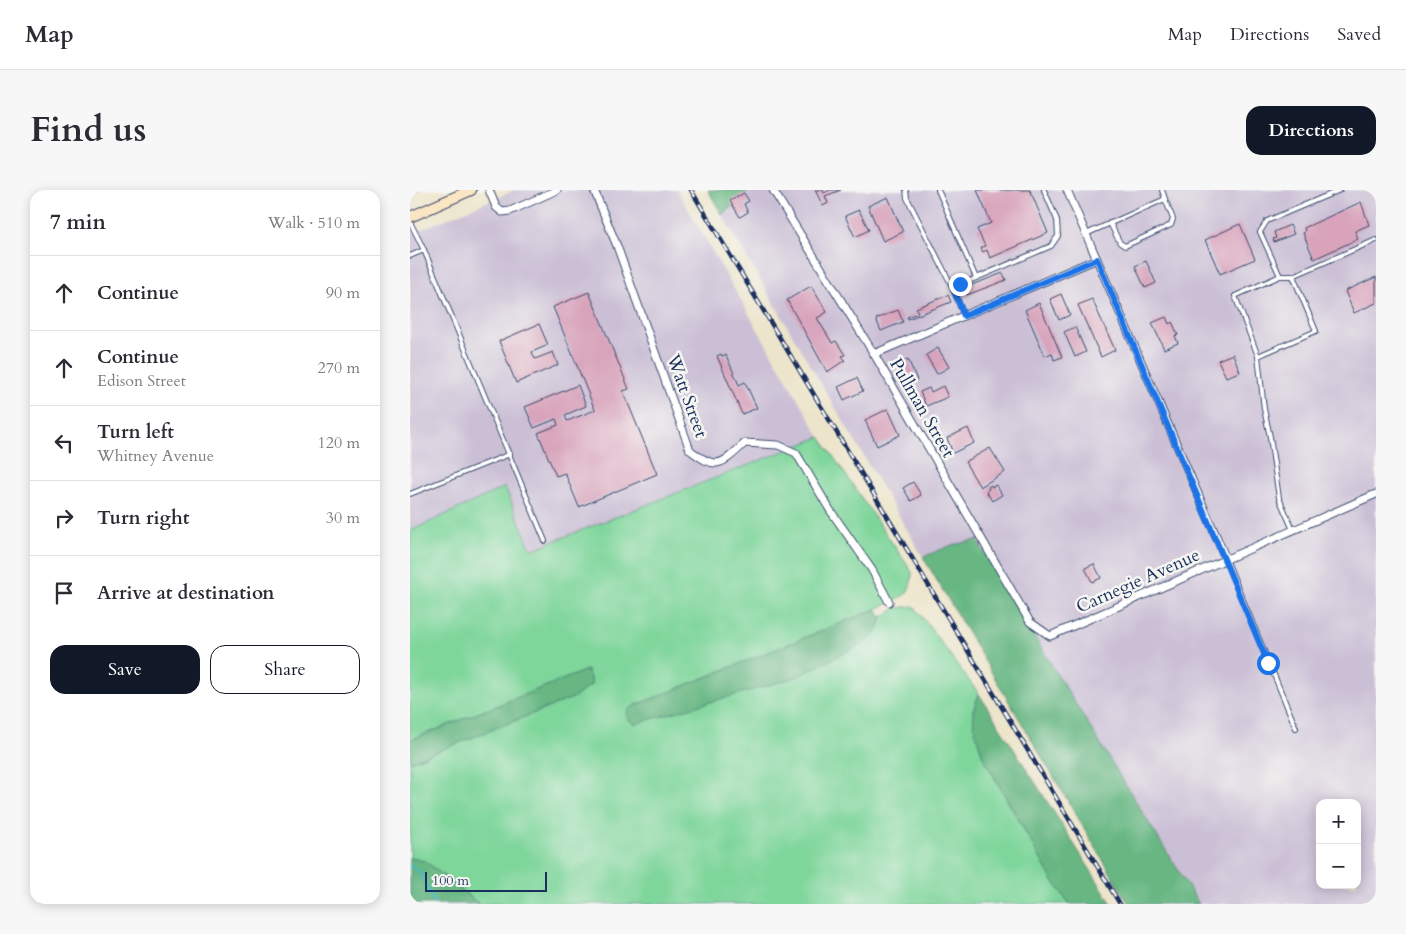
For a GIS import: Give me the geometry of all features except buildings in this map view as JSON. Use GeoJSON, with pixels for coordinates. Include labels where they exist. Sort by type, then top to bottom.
{"type":"FeatureCollection","features":[{"type":"Feature","properties":{"kind":"main road"},"geometry":{"type":"LineString","coordinates":[[410,217],[466,191]]}},
{"type":"Feature","properties":{"kind":"street"},"geometry":{"type":"LineString","coordinates":[[489,190],[496,207],[502,212],[510,211],[557,190]]}},
{"type":"Feature","properties":{"kind":"street","name":"Watt Street"},"geometry":{"type":"LineString","coordinates":[[594,190],[617,246],[690,450],[706,462],[717,463],[728,458],[745,443],[778,445],[796,454],[830,510],[872,570],[889,602]]}},
{"type":"Feature","properties":{"kind":"street","name":"Pullman Street"},"geometry":{"type":"LineString","coordinates":[[774,190],[874,354],[1030,622],[1050,636]]}},
{"type":"Feature","properties":{"kind":"street"},"geometry":{"type":"LineString","coordinates":[[1067,190],[1226,559]]}},
{"type":"Feature","properties":{"kind":"street"},"geometry":{"type":"LineString","coordinates":[[874,354],[1097,259]]}},
{"type":"Feature","properties":{"kind":"street","name":"Carnegie Avenue"},"geometry":{"type":"LineString","coordinates":[[1050,636],[1376,494]]}},
{"type":"Feature","properties":{"kind":"lane"},"geometry":{"type":"LineString","coordinates":[[906,190],[907,198],[953,288],[964,316]]}},
{"type":"Feature","properties":{"kind":"lane"},"geometry":{"type":"LineString","coordinates":[[938,190],[976,278]]}},
{"type":"Feature","properties":{"kind":"lane"},"geometry":{"type":"LineString","coordinates":[[953,288],[1051,246],[1058,236],[1057,220],[1044,190]]}},
{"type":"Feature","properties":{"kind":"lane"},"geometry":{"type":"LineString","coordinates":[[1110,223],[1120,244],[1125,246],[1171,225],[1173,219],[1162,190]]}},
{"type":"Feature","properties":{"kind":"lane"},"geometry":{"type":"LineString","coordinates":[[1280,276],[1260,232],[1267,221],[1340,190]]}},
{"type":"Feature","properties":{"kind":"lane"},"geometry":{"type":"LineString","coordinates":[[1086,234],[1166,199]]}},
{"type":"Feature","properties":{"kind":"lane"},"geometry":{"type":"LineString","coordinates":[[410,222],[424,250],[545,541]]}},
{"type":"Feature","properties":{"kind":"lane"},"geometry":{"type":"LineString","coordinates":[[1293,530],[1279,498],[1264,409],[1258,356],[1235,296],[1280,276],[1293,276],[1376,240]]}},
{"type":"Feature","properties":{"kind":"lane"},"geometry":{"type":"LineString","coordinates":[[410,256],[424,250]]}},
{"type":"Feature","properties":{"kind":"lane"},"geometry":{"type":"LineString","coordinates":[[1258,356],[1316,331],[1293,276]]}},
{"type":"Feature","properties":{"kind":"lane"},"geometry":{"type":"LineString","coordinates":[[410,494],[510,454]]}},
{"type":"Feature","properties":{"kind":"lane"},"geometry":{"type":"LineString","coordinates":[[1226,559],[1296,728]]}},
{"type":"Feature","properties":{"kind":"path"},"geometry":{"type":"LineString","coordinates":[[410,194],[419,190]]}},
{"type":"Feature","properties":{"kind":"shaded area"},"geometry":{"type":"Polygon","coordinates":[[[515,190],[677,190],[820,437],[531,550],[505,488],[410,531],[410,234],[515,190]]]}},
{"type":"Feature","properties":{"kind":"shaded area"},"geometry":{"type":"Polygon","coordinates":[[[748,190],[1376,190],[1376,904],[1199,904],[977,541],[952,545],[923,557],[722,215],[748,190]]]}},
{"type":"Feature","properties":{"kind":"green space"},"geometry":{"type":"Polygon","coordinates":[[[708,190],[748,190],[748,191],[722,215],[708,190]]]}},
{"type":"Feature","properties":{"kind":"green space"},"geometry":{"type":"Polygon","coordinates":[[[820,437],[912,572],[909,588],[906,593],[897,600],[876,609],[634,706],[878,630],[882,617],[896,608],[914,606],[979,694],[973,710],[974,727],[983,757],[1053,881],[1070,904],[479,904],[425,861],[410,858],[410,762],[575,697],[592,684],[587,670],[410,740],[410,531],[505,487],[531,550],[820,437]]]}},
{"type":"Feature","properties":{"kind":"green space"},"geometry":{"type":"Polygon","coordinates":[[[977,540],[1199,904],[1129,904],[923,557],[952,545],[977,540]]]}},
{"type":"Feature","properties":{"kind":"green space"},"geometry":{"type":"Polygon","coordinates":[[[876,609],[882,617],[878,630],[866,642],[794,678],[634,724],[626,717],[628,710],[634,706],[876,609]]]}},
{"type":"Feature","properties":{"kind":"green space"},"geometry":{"type":"Polygon","coordinates":[[[587,670],[592,684],[575,697],[410,762],[410,740],[587,670]]]}},
{"type":"Feature","properties":{"kind":"green space"},"geometry":{"type":"Polygon","coordinates":[[[979,694],[1112,904],[1070,904],[1053,881],[983,757],[974,727],[973,711],[979,694]]]}},
{"type":"Feature","properties":{"kind":"green space"},"geometry":{"type":"Polygon","coordinates":[[[410,858],[425,861],[479,904],[410,904],[410,858]]]}},
{"type":"Feature","properties":{"kind":"waterway"},"geometry":{"type":"LineString","coordinates":[[410,866],[419,871],[435,904]]}},
{"type":"Feature","properties":{"kind":"railway"},"geometry":{"type":"LineString","coordinates":[[691,190],[1120,904]]}},
{"type":"Feature","properties":{"kind":"route"},"geometry":{"type":"LineString","coordinates":[[960,284],[953,288],[964,316],[1097,259],[1226,559],[1268,663]]}}]}
